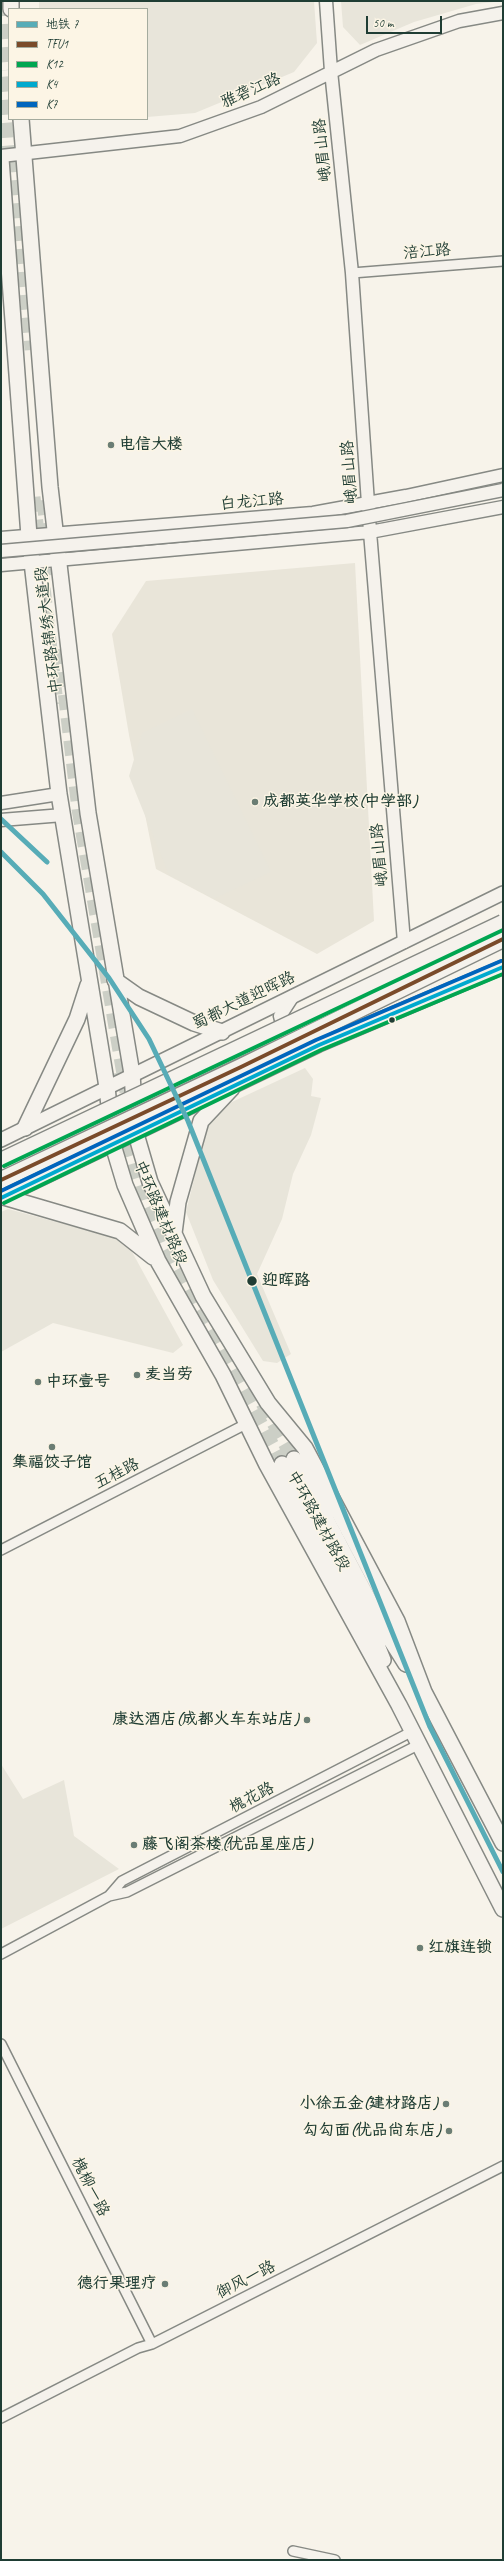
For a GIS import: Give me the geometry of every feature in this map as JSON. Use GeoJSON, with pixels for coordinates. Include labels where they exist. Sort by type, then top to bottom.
{"type":"FeatureCollection","features":[{"type":"Feature","properties":{"kind":"highway"},"geometry":{"type":"LineString","coordinates":[[1,1161],[503,923]]}},
{"type":"Feature","properties":{"kind":"highway"},"geometry":{"type":"LineString","coordinates":[[1,1180],[248,1064],[503,939]]}},
{"type":"Feature","properties":{"kind":"main road","name":"中环路锦绣大道段"},"geometry":{"type":"LineString","coordinates":[[20,120],[55,534],[88,813],[132,1074],[136,1134]]}},
{"type":"Feature","properties":{"kind":"main road","name":"中环路锦绣大道段"},"geometry":{"type":"LineString","coordinates":[[1,158],[32,563],[59,794],[107,1087],[113,1145]]}},
{"type":"Feature","properties":{"kind":"main road","name":"蜀都大道迎晖路"},"geometry":{"type":"LineString","coordinates":[[1,1140],[132,1074],[222,1032],[503,893]]}},
{"type":"Feature","properties":{"kind":"main road"},"geometry":{"type":"LineString","coordinates":[[2,1197],[319,1045],[503,967]]}},
{"type":"Feature","properties":{"kind":"main road"},"geometry":{"type":"LineString","coordinates":[[115,980],[139,997],[194,1023],[222,1032]]}},
{"type":"Feature","properties":{"kind":"main road"},"geometry":{"type":"LineString","coordinates":[[25,1128],[77,1020],[89,982]]}},
{"type":"Feature","properties":{"kind":"main road"},"geometry":{"type":"LineString","coordinates":[[174,1234],[178,1202],[201,1121],[232,1088]]}},
{"type":"Feature","properties":{"kind":"main road","name":"中环路建材路段"},"geometry":{"type":"LineString","coordinates":[[136,1134],[150,1182],[203,1296],[268,1403],[305,1448],[397,1621],[424,1692],[503,1843]]}},
{"type":"Feature","properties":{"kind":"main road","name":"中环路建材路段"},"geometry":{"type":"LineString","coordinates":[[113,1145],[125,1185],[158,1261],[223,1375],[246,1424],[399,1705],[503,1909]]}},
{"type":"Feature","properties":{"kind":"main road"},"geometry":{"type":"LineString","coordinates":[[2,1197],[120,1231],[158,1261]]}},
{"type":"Feature","properties":{"kind":"main road"},"geometry":{"type":"LineString","coordinates":[[399,1705],[373,1635],[288,1461],[384,1629],[424,1692]]}},
{"type":"Feature","properties":{"kind":"street","name":"峨眉山路"},"geometry":{"type":"LineString","coordinates":[[326,1],[331,71],[352,273],[370,532],[404,942]]}},
{"type":"Feature","properties":{"kind":"street","name":"雅砻江路"},"geometry":{"type":"LineString","coordinates":[[1,158],[180,136],[261,107],[376,50],[459,22],[503,13]]}},
{"type":"Feature","properties":{"kind":"street","name":"涪江路"},"geometry":{"type":"LineString","coordinates":[[352,273],[503,261]]}},
{"type":"Feature","properties":{"kind":"street","name":"白龙江路"},"geometry":{"type":"LineString","coordinates":[[1,538],[313,513],[503,475]]}},
{"type":"Feature","properties":{"kind":"street"},"geometry":{"type":"LineString","coordinates":[[1,551],[347,521],[503,490]]}},
{"type":"Feature","properties":{"kind":"street"},"geometry":{"type":"LineString","coordinates":[[1,566],[370,532],[503,507]]}},
{"type":"Feature","properties":{"kind":"street"},"geometry":{"type":"LineString","coordinates":[[1,801],[59,794]]}},
{"type":"Feature","properties":{"kind":"street"},"geometry":{"type":"LineString","coordinates":[[5,821],[63,815]]}},
{"type":"Feature","properties":{"kind":"street"},"geometry":{"type":"LineString","coordinates":[[294,996],[280,1016],[284,1032],[294,1044],[306,1046],[319,1045]]}},
{"type":"Feature","properties":{"kind":"street","name":"五桂路"},"geometry":{"type":"LineString","coordinates":[[1,1550],[246,1424]]}},
{"type":"Feature","properties":{"kind":"street","name":"槐花路"},"geometry":{"type":"LineString","coordinates":[[109,1896],[122,1881],[416,1737]]}},
{"type":"Feature","properties":{"kind":"street","name":"槐花路"},"geometry":{"type":"LineString","coordinates":[[1,1954],[109,1896],[127,1892],[416,1737]]}},
{"type":"Feature","properties":{"kind":"street","name":"槐柳一路"},"geometry":{"type":"LineString","coordinates":[[1,2044],[152,2344]]}},
{"type":"Feature","properties":{"kind":"street","name":"御风一路"},"geometry":{"type":"LineString","coordinates":[[1,2418],[138,2348],[152,2344],[503,2166]]}},
{"type":"Feature","properties":{"kind":"street"},"geometry":{"type":"LineString","coordinates":[[293,2551],[335,2560]]}},
{"type":"Feature","properties":{"kind":"shaded area"},"geometry":{"type":"Polygon","coordinates":[[[39,1],[314,1],[317,43],[294,72],[195,113],[148,117],[148,8],[39,8],[39,1]]]}},
{"type":"Feature","properties":{"kind":"shaded area"},"geometry":{"type":"Polygon","coordinates":[[[341,1],[503,1],[476,4],[414,22],[360,45],[343,27],[341,1]]]}},
{"type":"Feature","properties":{"kind":"shaded area","name":"成都英华学校(中学部)"},"geometry":{"type":"Polygon","coordinates":[[[355,563],[374,921],[317,954],[156,869],[129,735],[112,634],[146,581],[355,563]]]}},
{"type":"Feature","properties":{"kind":"shaded area"},"geometry":{"type":"Polygon","coordinates":[[[192,709],[271,872],[214,899],[169,875],[129,776],[142,733],[192,709]]]}},
{"type":"Feature","properties":{"kind":"shaded area"},"geometry":{"type":"Polygon","coordinates":[[[305,1068],[313,1079],[311,1096],[321,1098],[311,1135],[293,1174],[282,1219],[257,1274],[291,1354],[277,1363],[263,1361],[213,1280],[186,1212],[208,1122],[219,1108],[305,1068]]]}},
{"type":"Feature","properties":{"kind":"shaded area"},"geometry":{"type":"Polygon","coordinates":[[[8,1209],[117,1238],[131,1250],[183,1345],[173,1353],[53,1323],[1,1352],[1,1212],[8,1209]]]}},
{"type":"Feature","properties":{"kind":"shaded area"},"geometry":{"type":"Polygon","coordinates":[[[1,1764],[23,1799],[64,1780],[74,1836],[119,1869],[1,1929],[1,1764]]]}},
{"type":"Feature","properties":{"kind":"tunnel"},"geometry":{"type":"LineString","coordinates":[[4,1],[8,56]]}},
{"type":"Feature","properties":{"kind":"tunnel"},"geometry":{"type":"LineString","coordinates":[[1,77],[9,170]]}},
{"type":"Feature","properties":{"kind":"tunnel"},"geometry":{"type":"LineString","coordinates":[[16,157],[32,350]]}},
{"type":"Feature","properties":{"kind":"tunnel"},"geometry":{"type":"LineString","coordinates":[[33,497],[56,704]]}},
{"type":"Feature","properties":{"kind":"tunnel"},"geometry":{"type":"LineString","coordinates":[[44,500],[52,575]]}},
{"type":"Feature","properties":{"kind":"tunnel"},"geometry":{"type":"LineString","coordinates":[[60,649],[79,809],[127,1092]]}},
{"type":"Feature","properties":{"kind":"tunnel"},"geometry":{"type":"LineString","coordinates":[[112,1074],[128,1145],[146,1203],[166,1249],[282,1464]]}},
{"type":"Feature","properties":{"kind":"tunnel"},"geometry":{"type":"LineString","coordinates":[[263,1403],[294,1459]]}},
{"type":"Feature","properties":{"kind":"metro line","name":"7"},"geometry":{"type":"LineString","coordinates":[[1,819],[47,862]]}},
{"type":"Feature","properties":{"kind":"metro line","name":"7"},"geometry":{"type":"LineString","coordinates":[[1,852],[43,894],[109,978],[149,1039],[188,1121],[430,1727],[503,1872]]}},
{"type":"Feature","properties":{"kind":"transit line","name":"K12"},"geometry":{"type":"LineString","coordinates":[[4,1166],[503,930]]}},
{"type":"Feature","properties":{"kind":"transit line","name":"TFU1"},"geometry":{"type":"LineString","coordinates":[[1,1180],[241,1067],[503,939]]}},
{"type":"Feature","properties":{"kind":"transit line","name":"K7"},"geometry":{"type":"LineString","coordinates":[[1,1191],[316,1040],[501,961]]}},
{"type":"Feature","properties":{"kind":"transit line","name":"K4"},"geometry":{"type":"LineString","coordinates":[[1,1198],[319,1045],[503,967]]}},
{"type":"Feature","properties":{"kind":"transit line","name":"K12"},"geometry":{"type":"LineString","coordinates":[[4,1203],[321,1050],[503,974]]}},
{"type":"Feature","properties":{"kind":"place","name":"电信大楼"},"geometry":{"type":"Point","coordinates":[111,445]}},
{"type":"Feature","properties":{"kind":"place","name":"成都英华学校(中学部)"},"geometry":{"type":"Point","coordinates":[255,802]}},
{"type":"Feature","properties":{"kind":"place","name":"迎晖路"},"geometry":{"type":"Point","coordinates":[252,1281]}},
{"type":"Feature","properties":{"kind":"place","name":"麦当劳"},"geometry":{"type":"Point","coordinates":[137,1375]}},
{"type":"Feature","properties":{"kind":"place","name":"中环壹号"},"geometry":{"type":"Point","coordinates":[38,1382]}},
{"type":"Feature","properties":{"kind":"place","name":"集福饺子馆"},"geometry":{"type":"Point","coordinates":[52,1447]}},
{"type":"Feature","properties":{"kind":"place","name":"康达酒店(成都火车东站店)"},"geometry":{"type":"Point","coordinates":[307,1720]}},
{"type":"Feature","properties":{"kind":"place","name":"藤飞阁茶楼(优品星座店)"},"geometry":{"type":"Point","coordinates":[134,1845]}},
{"type":"Feature","properties":{"kind":"place","name":"红旗连锁"},"geometry":{"type":"Point","coordinates":[420,1948]}},
{"type":"Feature","properties":{"kind":"place","name":"小徐五金(建材路店)"},"geometry":{"type":"Point","coordinates":[446,2104]}},
{"type":"Feature","properties":{"kind":"place","name":"勾勾面(优品尚东店)"},"geometry":{"type":"Point","coordinates":[449,2131]}},
{"type":"Feature","properties":{"kind":"place","name":"德行果理疗"},"geometry":{"type":"Point","coordinates":[165,2284]}}]}
